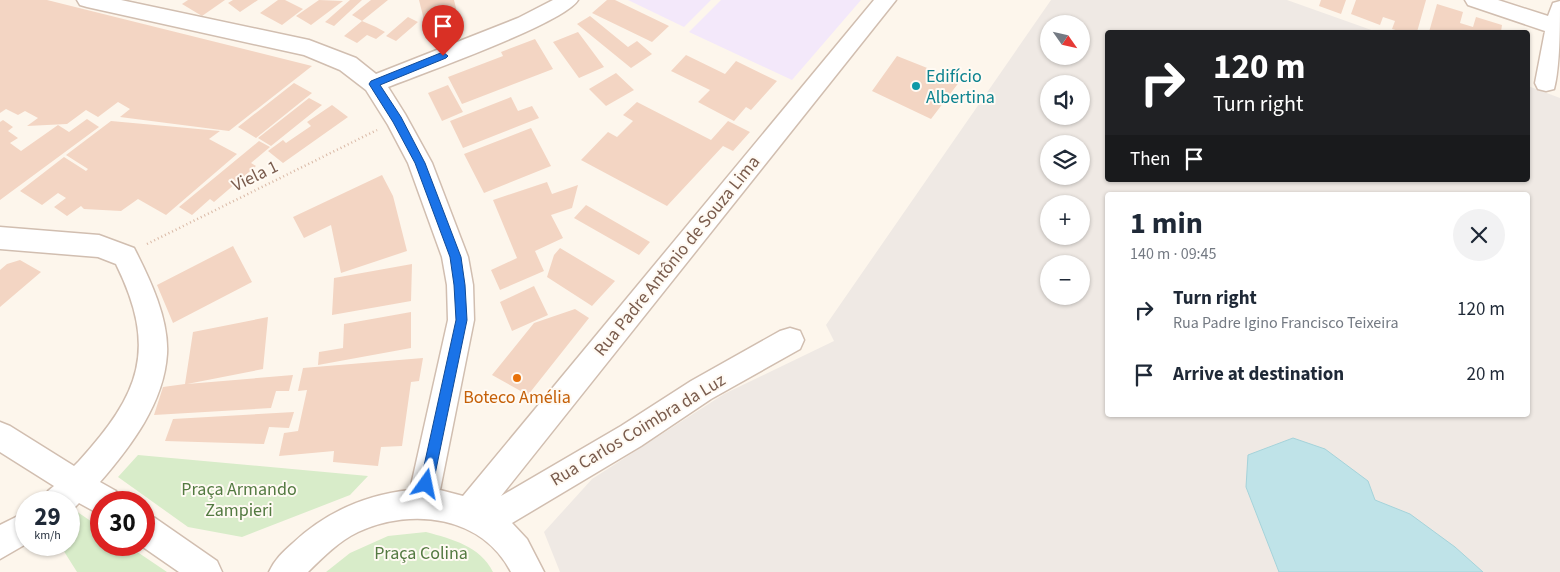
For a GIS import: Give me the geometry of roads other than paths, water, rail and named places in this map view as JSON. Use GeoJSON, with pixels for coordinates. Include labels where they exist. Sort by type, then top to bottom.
{"type":"FeatureCollection","features":[{"type":"Feature","properties":{"kind":"street"},"geometry":{"type":"LineString","coordinates":[[87,0],[308,48],[348,64],[374,84],[397,120],[420,163],[455,257],[460,285],[461,320],[422,502]]}},
{"type":"Feature","properties":{"kind":"street"},"geometry":{"type":"LineString","coordinates":[[374,84],[526,23],[568,0]]}},
{"type":"Feature","properties":{"kind":"street","name":"Rua Padre Antônio de Souza Lima"},"geometry":{"type":"LineString","coordinates":[[478,517],[886,0]]}},
{"type":"Feature","properties":{"kind":"street"},"geometry":{"type":"LineString","coordinates":[[1475,0],[1558,18],[1546,84]]}},
{"type":"Feature","properties":{"kind":"street"},"geometry":{"type":"LineString","coordinates":[[0,238],[99,246],[125,256],[137,281],[153,353],[148,387],[123,432],[70,491]]}},
{"type":"Feature","properties":{"kind":"street","name":"Rua Carlos Coimbra da Luz"},"geometry":{"type":"LineString","coordinates":[[478,517],[631,436],[701,390],[790,340]]}},
{"type":"Feature","properties":{"kind":"street"},"geometry":{"type":"LineString","coordinates":[[0,436],[66,491]]}},
{"type":"Feature","properties":{"kind":"street"},"geometry":{"type":"LineString","coordinates":[[285,572],[314,544],[349,521],[386,507],[422,502],[456,507],[478,517],[512,543],[528,572]]}},
{"type":"Feature","properties":{"kind":"street"},"geometry":{"type":"LineString","coordinates":[[0,543],[15,534]]}},
{"type":"Feature","properties":{"kind":"street"},"geometry":{"type":"LineString","coordinates":[[155,537],[206,572]]}},
{"type":"Feature","properties":{"kind":"water"},"geometry":{"type":"Polygon","coordinates":[[[1293,438],[1325,449],[1368,481],[1375,500],[1410,514],[1455,547],[1483,572],[1279,572],[1246,487],[1248,455],[1293,438]]]}},
{"type":"Feature","properties":{"kind":"place","name":"Edifício Albertina"},"geometry":{"type":"Point","coordinates":[916,86]}},
{"type":"Feature","properties":{"kind":"place","name":"Boteco Amélia"},"geometry":{"type":"Point","coordinates":[517,378]}},
{"type":"Feature","properties":{"kind":"park label","name":"Praça Armando Zampieri"},"geometry":{"type":"Point","coordinates":[239,499]}},
{"type":"Feature","properties":{"kind":"park label","name":"Praça Colina"},"geometry":{"type":"Point","coordinates":[421,553]}}]}
